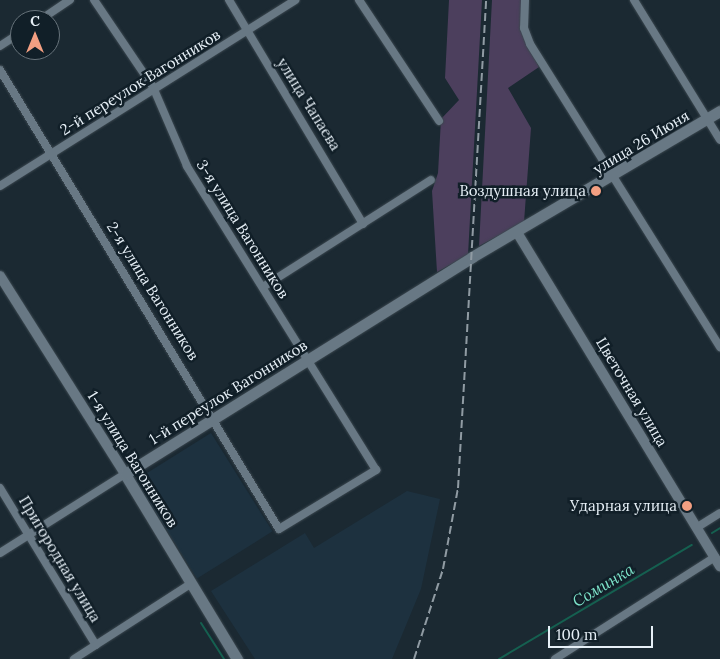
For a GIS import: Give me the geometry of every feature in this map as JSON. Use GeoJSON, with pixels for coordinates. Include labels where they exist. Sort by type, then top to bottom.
{"type":"FeatureCollection","features":[{"type":"Feature","properties":{"kind":"main road","name":"улица 26 Июня"},"geometry":{"type":"LineString","coordinates":[[472,257],[518,234],[720,111]]}},
{"type":"Feature","properties":{"kind":"main road","name":"1-й переулок Вагонников"},"geometry":{"type":"LineString","coordinates":[[126,474],[472,257]]}},
{"type":"Feature","properties":{"kind":"main road","name":"1-я улица Вагонников"},"geometry":{"type":"LineString","coordinates":[[126,474],[237,659]]}},
{"type":"Feature","properties":{"kind":"street"},"geometry":{"type":"LineString","coordinates":[[55,10],[70,0]]}},
{"type":"Feature","properties":{"kind":"street","name":"3-я улица Вагонников"},"geometry":{"type":"LineString","coordinates":[[94,0],[153,87],[187,166],[376,470],[279,528]]}},
{"type":"Feature","properties":{"kind":"street","name":"улица Чапаева"},"geometry":{"type":"LineString","coordinates":[[229,0],[363,224]]}},
{"type":"Feature","properties":{"kind":"street","name":"2-й переулок Вагонников"},"geometry":{"type":"LineString","coordinates":[[0,186],[153,87],[248,31],[295,0]]}},
{"type":"Feature","properties":{"kind":"street"},"geometry":{"type":"LineString","coordinates":[[359,0],[439,121]]}},
{"type":"Feature","properties":{"kind":"street"},"geometry":{"type":"LineString","coordinates":[[525,0],[524,28],[530,44],[720,347]]}},
{"type":"Feature","properties":{"kind":"street"},"geometry":{"type":"LineString","coordinates":[[634,0],[720,140]]}},
{"type":"Feature","properties":{"kind":"street","name":"2-я улица Вагонников"},"geometry":{"type":"LineString","coordinates":[[0,70],[215,418],[279,528]]}},
{"type":"Feature","properties":{"kind":"street"},"geometry":{"type":"LineString","coordinates":[[263,287],[431,180]]}},
{"type":"Feature","properties":{"kind":"street","name":"Цветочная улица"},"geometry":{"type":"LineString","coordinates":[[518,234],[717,561]]}},
{"type":"Feature","properties":{"kind":"street","name":"1-я улица Вагонников"},"geometry":{"type":"LineString","coordinates":[[0,276],[126,474]]}},
{"type":"Feature","properties":{"kind":"street","name":"1-й переулок Вагонников"},"geometry":{"type":"LineString","coordinates":[[0,553],[29,533],[126,474]]}},
{"type":"Feature","properties":{"kind":"street","name":"Пригородная улица"},"geometry":{"type":"LineString","coordinates":[[0,488],[96,645]]}},
{"type":"Feature","properties":{"kind":"street"},"geometry":{"type":"LineString","coordinates":[[696,528],[720,513]]}},
{"type":"Feature","properties":{"kind":"street"},"geometry":{"type":"LineString","coordinates":[[555,659],[717,561]]}},
{"type":"Feature","properties":{"kind":"street"},"geometry":{"type":"LineString","coordinates":[[74,659],[192,583]]}},
{"type":"Feature","properties":{"kind":"shaded area"},"geometry":{"type":"Polygon","coordinates":[[[449,0],[482,0],[468,255],[437,272],[432,191],[438,173],[441,119],[459,100],[445,78],[449,0]]]}},
{"type":"Feature","properties":{"kind":"shaded area"},"geometry":{"type":"Polygon","coordinates":[[[492,0],[522,0],[521,31],[539,67],[508,88],[531,128],[524,222],[479,246],[492,0]]]}},
{"type":"Feature","properties":{"kind":"shaded area"},"geometry":{"type":"Polygon","coordinates":[[[211,433],[272,531],[197,579],[136,480],[211,433]]]}},
{"type":"Feature","properties":{"kind":"shaded area"},"geometry":{"type":"Polygon","coordinates":[[[407,491],[440,499],[421,589],[392,659],[255,659],[211,591],[305,533],[314,548],[407,491]]]}},
{"type":"Feature","properties":{"kind":"waterway","name":"Соминка"},"geometry":{"type":"LineString","coordinates":[[712,533],[720,528]]}},
{"type":"Feature","properties":{"kind":"waterway","name":"Соминка"},"geometry":{"type":"LineString","coordinates":[[499,659],[692,545]]}},
{"type":"Feature","properties":{"kind":"waterway"},"geometry":{"type":"LineString","coordinates":[[201,623],[224,659]]}},
{"type":"Feature","properties":{"kind":"railway"},"geometry":{"type":"LineString","coordinates":[[414,659],[443,569],[458,488],[486,0]]}},
{"type":"Feature","properties":{"kind":"place","name":"Воздушная улица"},"geometry":{"type":"Point","coordinates":[596,191]}},
{"type":"Feature","properties":{"kind":"place","name":"Ударная улица"},"geometry":{"type":"Point","coordinates":[687,506]}}]}
